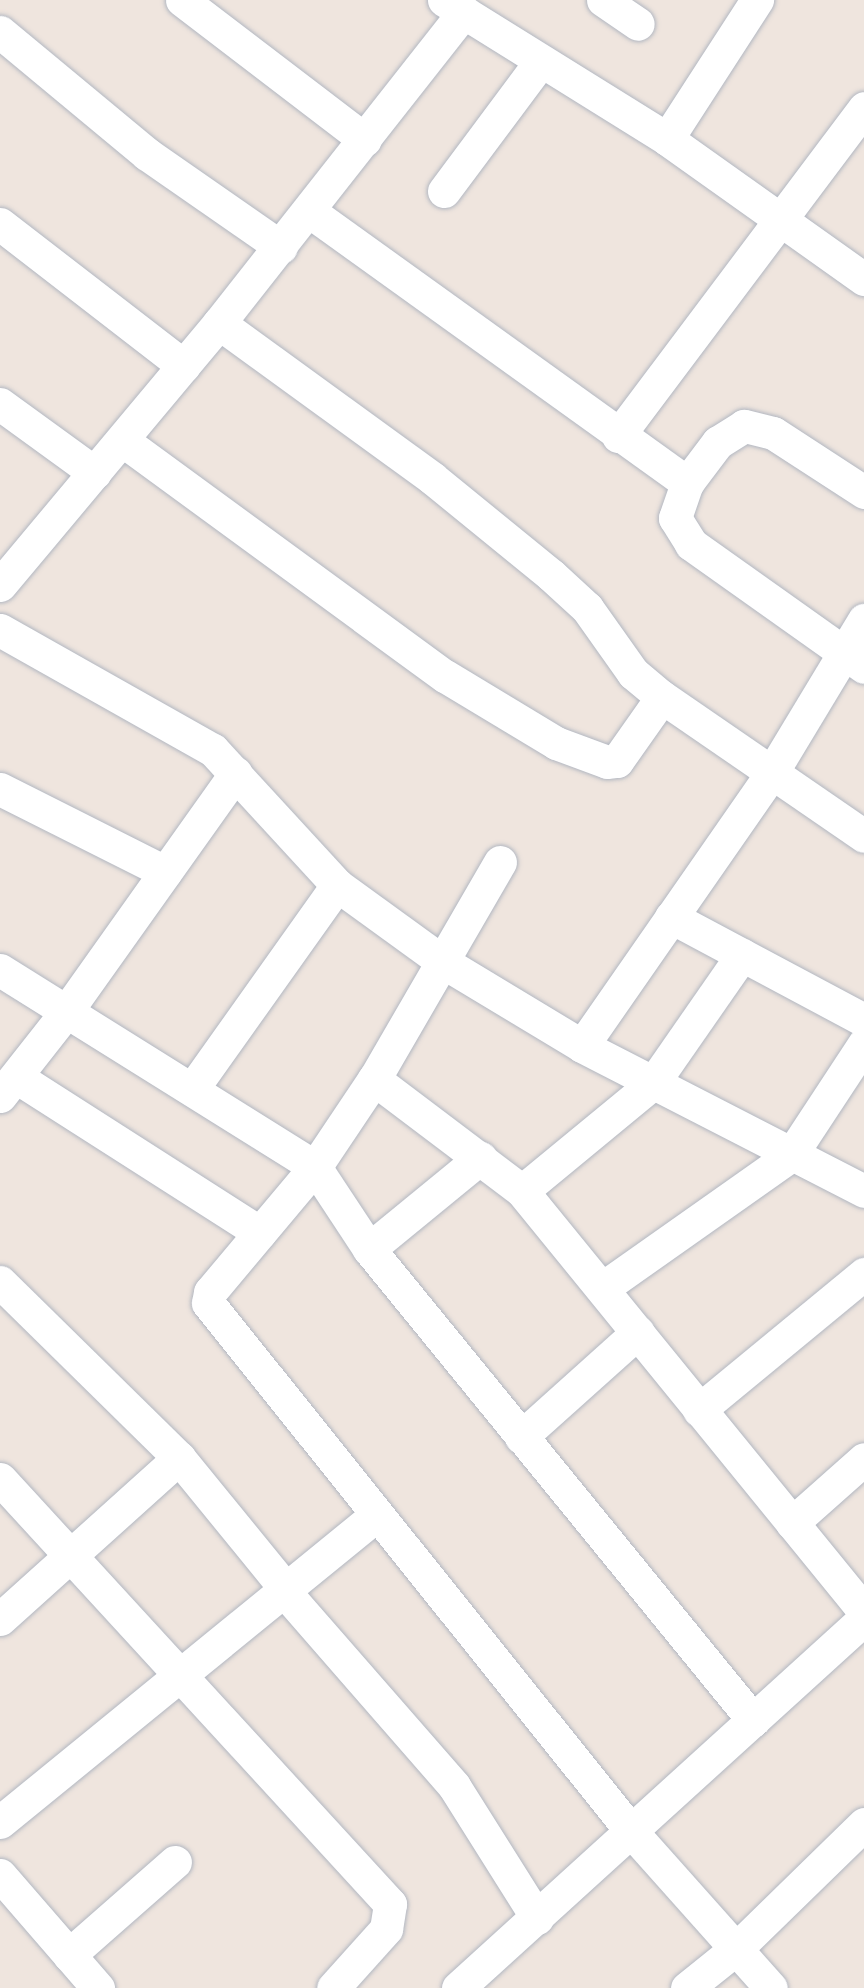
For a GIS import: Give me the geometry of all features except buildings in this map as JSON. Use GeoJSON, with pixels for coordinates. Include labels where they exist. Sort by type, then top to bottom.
{"type":"FeatureCollection","features":[{"type":"Feature","properties":{"kind":"street"},"geometry":{"type":"LineString","coordinates":[[183,0],[365,140]]}},
{"type":"Feature","properties":{"kind":"street"},"geometry":{"type":"LineString","coordinates":[[603,0],[638,24]]}},
{"type":"Feature","properties":{"kind":"street"},"geometry":{"type":"LineString","coordinates":[[667,139],[757,0]]}},
{"type":"Feature","properties":{"kind":"street"},"geometry":{"type":"LineString","coordinates":[[2,581],[95,473],[281,247],[365,140],[454,6],[540,62],[667,139],[864,279]]}},
{"type":"Feature","properties":{"kind":"street"},"geometry":{"type":"LineString","coordinates":[[0,32],[147,154],[281,247]]}},
{"type":"Feature","properties":{"kind":"street"},"geometry":{"type":"LineString","coordinates":[[444,191],[540,62]]}},
{"type":"Feature","properties":{"kind":"street"},"geometry":{"type":"LineString","coordinates":[[618,436],[864,108]]}},
{"type":"Feature","properties":{"kind":"street"},"geometry":{"type":"LineString","coordinates":[[309,211],[618,436],[687,483]]}},
{"type":"Feature","properties":{"kind":"street"},"geometry":{"type":"LineString","coordinates":[[0,224],[184,366]]}},
{"type":"Feature","properties":{"kind":"street"},"geometry":{"type":"LineString","coordinates":[[219,324],[432,478],[551,575],[587,608],[633,673],[662,697],[864,836]]}},
{"type":"Feature","properties":{"kind":"street"},"geometry":{"type":"LineString","coordinates":[[0,404],[95,473]]}},
{"type":"Feature","properties":{"kind":"street"},"geometry":{"type":"LineString","coordinates":[[853,660],[691,544],[675,518],[687,483],[718,442],[744,426],[773,433],[864,492]]}},
{"type":"Feature","properties":{"kind":"street"},"geometry":{"type":"LineString","coordinates":[[122,440],[463,689],[556,744],[607,762],[617,761],[662,697]]}},
{"type":"Feature","properties":{"kind":"street"},"geometry":{"type":"LineString","coordinates":[[582,1046],[853,660],[864,620]]}},
{"type":"Feature","properties":{"kind":"street"},"geometry":{"type":"LineString","coordinates":[[0,630],[185,730],[236,773],[337,885],[443,962],[582,1046],[864,1191]]}},
{"type":"Feature","properties":{"kind":"street"},"geometry":{"type":"LineString","coordinates":[[236,773],[66,1012],[9,1087],[260,1233]]}},
{"type":"Feature","properties":{"kind":"street"},"geometry":{"type":"LineString","coordinates":[[0,789],[165,872]]}},
{"type":"Feature","properties":{"kind":"street"},"geometry":{"type":"LineString","coordinates":[[500,862],[374,1079],[315,1167],[210,1292],[210,1311],[631,1831],[738,1947],[771,1988]]}},
{"type":"Feature","properties":{"kind":"street"},"geometry":{"type":"LineString","coordinates":[[193,1088],[337,885]]}},
{"type":"Feature","properties":{"kind":"street"},"geometry":{"type":"LineString","coordinates":[[671,917],[864,1020]]}},
{"type":"Feature","properties":{"kind":"street"},"geometry":{"type":"LineString","coordinates":[[522,1191],[653,1083],[742,955]]}},
{"type":"Feature","properties":{"kind":"street"},"geometry":{"type":"LineString","coordinates":[[0,970],[193,1088],[315,1167],[369,1249],[753,1720]]}},
{"type":"Feature","properties":{"kind":"street"},"geometry":{"type":"LineString","coordinates":[[604,1287],[791,1155],[864,1044]]}},
{"type":"Feature","properties":{"kind":"street"},"geometry":{"type":"LineString","coordinates":[[374,1079],[522,1191],[604,1287],[699,1410],[864,1611]]}},
{"type":"Feature","properties":{"kind":"street"},"geometry":{"type":"LineString","coordinates":[[369,1249],[480,1158]]}},
{"type":"Feature","properties":{"kind":"street"},"geometry":{"type":"LineString","coordinates":[[699,1410],[864,1274]]}},
{"type":"Feature","properties":{"kind":"street"},"geometry":{"type":"LineString","coordinates":[[0,1282],[179,1458],[285,1590],[454,1786],[537,1918]]}},
{"type":"Feature","properties":{"kind":"street"},"geometry":{"type":"LineString","coordinates":[[521,1437],[638,1332]]}},
{"type":"Feature","properties":{"kind":"street"},"geometry":{"type":"LineString","coordinates":[[0,1619],[74,1558],[179,1458]]}},
{"type":"Feature","properties":{"kind":"street"},"geometry":{"type":"LineString","coordinates":[[792,1522],[864,1459]]}},
{"type":"Feature","properties":{"kind":"street"},"geometry":{"type":"LineString","coordinates":[[0,1479],[390,1904],[386,1929],[333,1988]]}},
{"type":"Feature","properties":{"kind":"street"},"geometry":{"type":"LineString","coordinates":[[0,1822],[375,1516]]}},
{"type":"Feature","properties":{"kind":"street"},"geometry":{"type":"LineString","coordinates":[[458,1988],[864,1619]]}},
{"type":"Feature","properties":{"kind":"street"},"geometry":{"type":"LineString","coordinates":[[687,1988],[738,1947],[864,1824]]}},
{"type":"Feature","properties":{"kind":"street"},"geometry":{"type":"LineString","coordinates":[[69,1955],[175,1862]]}},
{"type":"Feature","properties":{"kind":"street"},"geometry":{"type":"LineString","coordinates":[[0,1875],[98,1988]]}}]}
